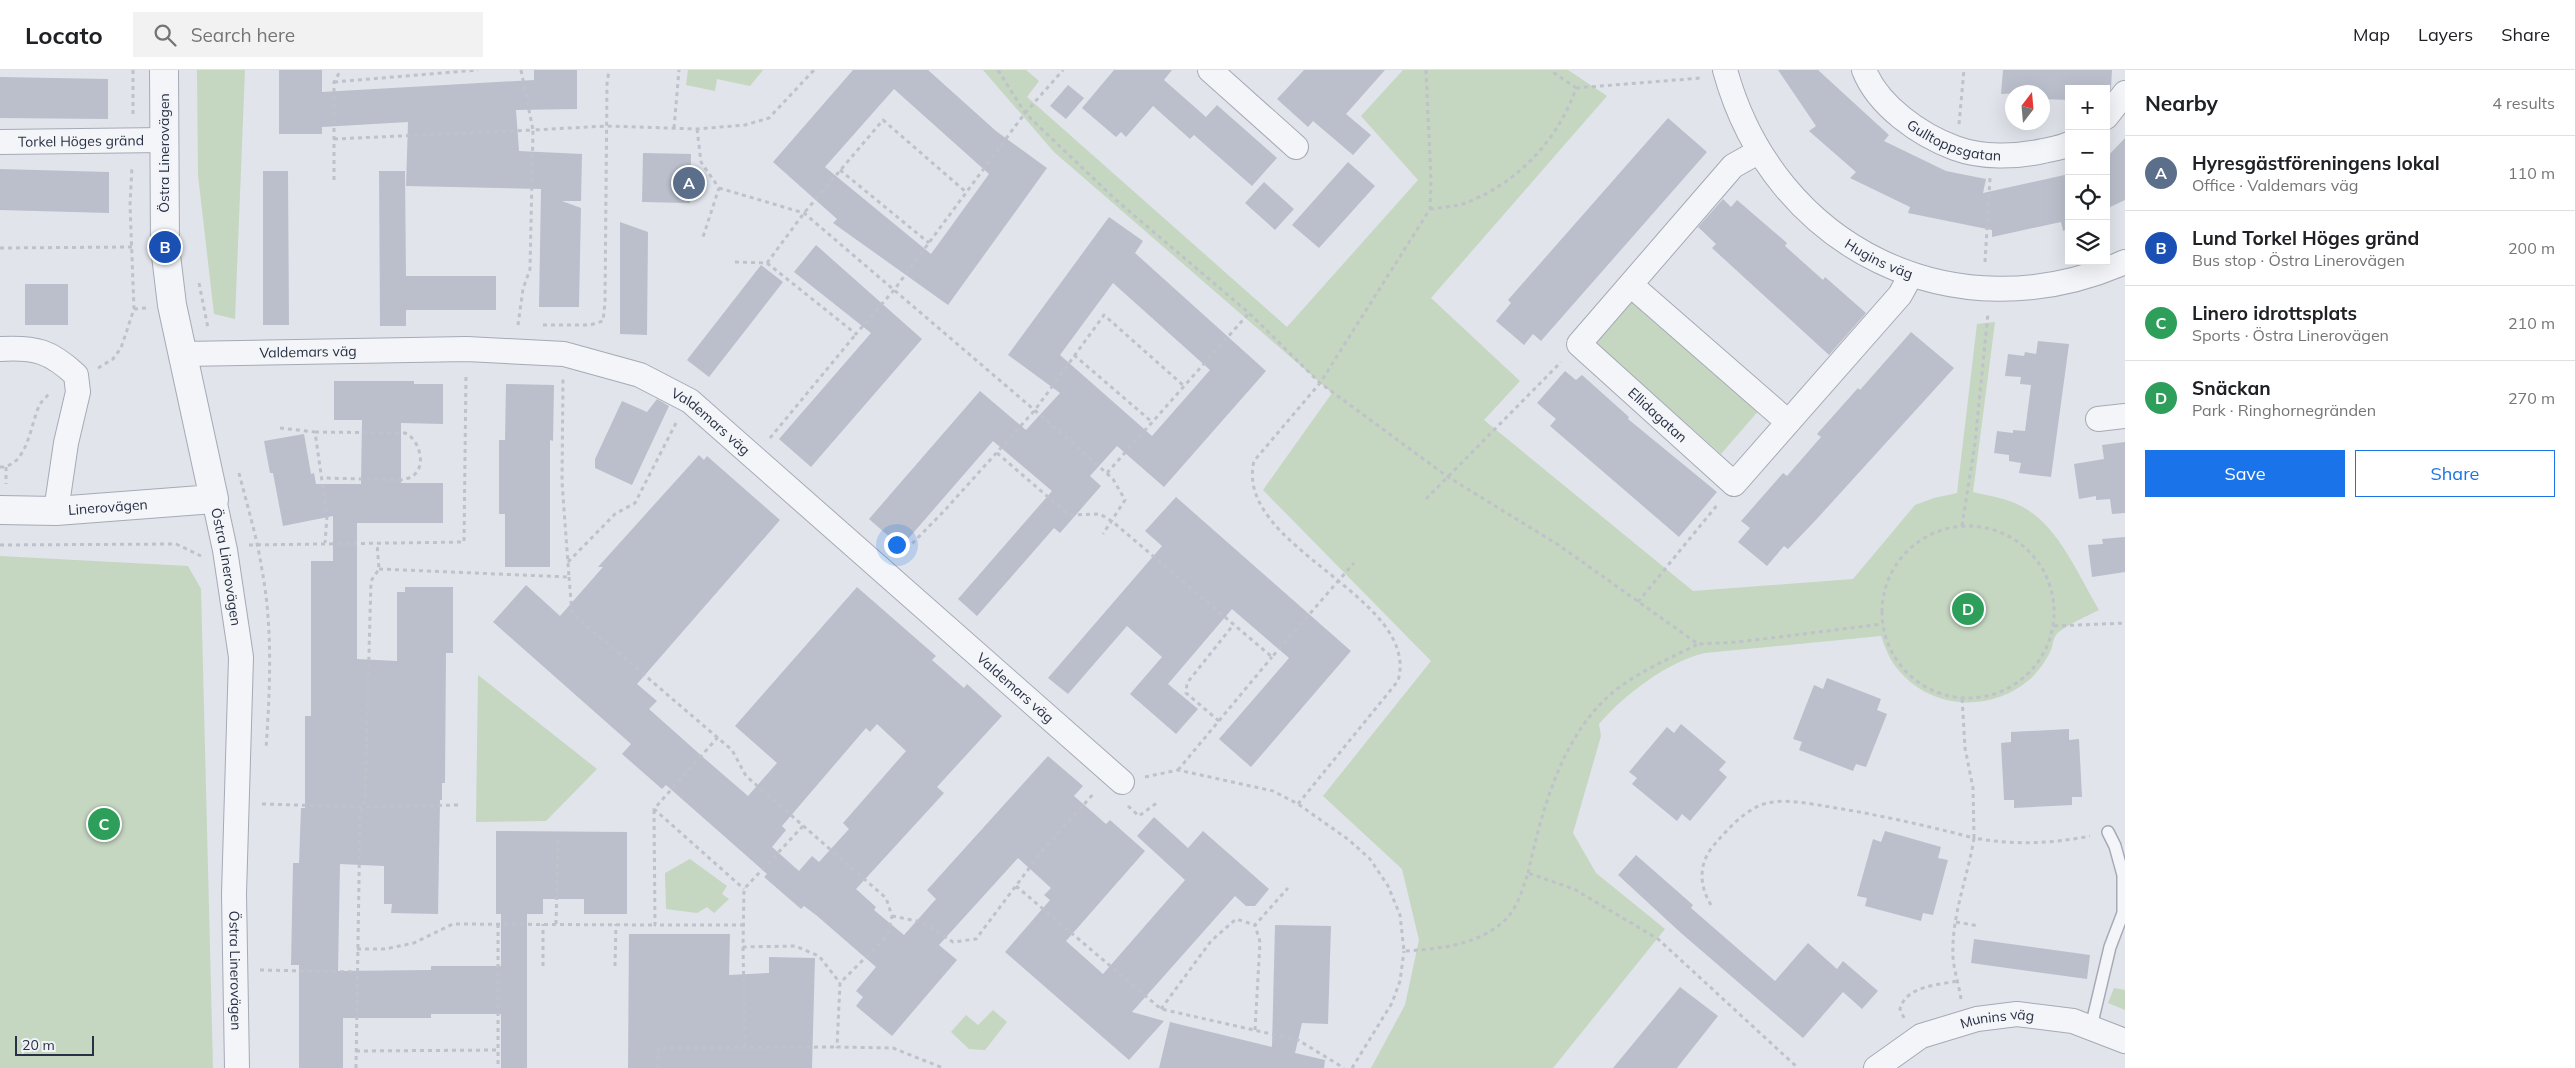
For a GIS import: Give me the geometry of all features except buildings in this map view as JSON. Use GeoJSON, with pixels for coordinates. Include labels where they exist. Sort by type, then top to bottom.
{"type":"FeatureCollection","features":[{"type":"Feature","properties":{"kind":"street","name":"Östra Linerovägen"},"geometry":{"type":"LineString","coordinates":[[164,70],[165,247],[172,305],[225,550],[241,657],[234,894],[238,1068]]}},
{"type":"Feature","properties":{"kind":"street"},"geometry":{"type":"LineString","coordinates":[[1210,70],[1296,147]]}},
{"type":"Feature","properties":{"kind":"street","name":"Hugins väg"},"geometry":{"type":"LineString","coordinates":[[1725,70],[1743,122],[1758,152],[1785,189],[1844,242],[1874,259],[1911,275],[1987,290],[2064,283],[2125,262]]}},
{"type":"Feature","properties":{"kind":"street","name":"Gulltoppsgatan"},"geometry":{"type":"LineString","coordinates":[[1864,70],[1888,105],[1912,124],[1957,149],[1994,156],[2032,154],[2065,145]]}},
{"type":"Feature","properties":{"kind":"street"},"geometry":{"type":"LineString","coordinates":[[2110,112],[2125,93]]}},
{"type":"Feature","properties":{"kind":"street","name":"Torkel Höges gränd"},"geometry":{"type":"LineString","coordinates":[[0,142],[164,140]]}},
{"type":"Feature","properties":{"kind":"street"},"geometry":{"type":"LineString","coordinates":[[1580,344],[1733,166],[1758,152]]}},
{"type":"Feature","properties":{"kind":"street"},"geometry":{"type":"LineString","coordinates":[[1734,484],[1900,295],[1911,275]]}},
{"type":"Feature","properties":{"kind":"street"},"geometry":{"type":"LineString","coordinates":[[1631,285],[1788,422]]}},
{"type":"Feature","properties":{"kind":"street","name":"Ellidagatan"},"geometry":{"type":"LineString","coordinates":[[1580,344],[1734,484]]}},
{"type":"Feature","properties":{"kind":"street"},"geometry":{"type":"LineString","coordinates":[[0,349],[27,348],[42,351],[59,359],[76,375],[78,392],[66,443],[56,511]]}},
{"type":"Feature","properties":{"kind":"street","name":"Valdemars väg"},"geometry":{"type":"LineString","coordinates":[[182,354],[467,349],[564,354],[640,375],[690,401],[884,572],[1120,786]]}},
{"type":"Feature","properties":{"kind":"street"},"geometry":{"type":"LineString","coordinates":[[2098,420],[2125,416]]}},
{"type":"Feature","properties":{"kind":"street","name":"Linerovägen"},"geometry":{"type":"LineString","coordinates":[[0,510],[56,511],[214,499]]}},
{"type":"Feature","properties":{"kind":"street","name":"Munins väg"},"geometry":{"type":"LineString","coordinates":[[1876,1068],[1921,1036],[1977,1019],[2017,1014],[2048,1016],[2091,1027],[2125,1041]]}},
{"type":"Feature","properties":{"kind":"lane"},"geometry":{"type":"LineString","coordinates":[[2091,1027],[2110,947],[2123,912],[2123,875],[2115,846],[2108,832]]}},
{"type":"Feature","properties":{"kind":"path"},"geometry":{"type":"LineString","coordinates":[[0,467],[15,463],[23,452],[41,402],[56,387],[76,375],[103,367],[113,360],[121,348],[134,309],[130,205],[134,141],[133,70]]}},
{"type":"Feature","properties":{"kind":"path"},"geometry":{"type":"LineString","coordinates":[[334,180],[334,82],[341,70]]}},
{"type":"Feature","properties":{"kind":"path"},"geometry":{"type":"LineString","coordinates":[[334,82],[478,70]]}},
{"type":"Feature","properties":{"kind":"path"},"geometry":{"type":"LineString","coordinates":[[518,326],[523,289],[530,269],[533,130],[521,70]]}},
{"type":"Feature","properties":{"kind":"path"},"geometry":{"type":"LineString","coordinates":[[536,325],[590,325],[603,320],[609,70]]}},
{"type":"Feature","properties":{"kind":"path"},"geometry":{"type":"LineString","coordinates":[[674,128],[679,70]]}},
{"type":"Feature","properties":{"kind":"path"},"geometry":{"type":"LineString","coordinates":[[334,139],[607,126],[697,129],[745,125],[769,118],[814,70]]}},
{"type":"Feature","properties":{"kind":"path"},"geometry":{"type":"LineString","coordinates":[[998,70],[1024,114],[1116,200],[1249,313],[1320,383],[1448,477],[1557,544],[1698,644]]}},
{"type":"Feature","properties":{"kind":"path"},"geometry":{"type":"LineString","coordinates":[[754,458],[894,290],[1024,114],[1063,70]]}},
{"type":"Feature","properties":{"kind":"path"},"geometry":{"type":"LineString","coordinates":[[1298,804],[1398,681],[1401,657],[1391,632],[1266,517],[1253,488],[1251,473],[1254,461],[1320,383],[1430,210],[1431,181],[1426,70]]}},
{"type":"Feature","properties":{"kind":"path"},"geometry":{"type":"LineString","coordinates":[[1550,70],[1576,88],[1700,79]]}},
{"type":"Feature","properties":{"kind":"path"},"geometry":{"type":"LineString","coordinates":[[1957,149],[1964,70]]}},
{"type":"Feature","properties":{"kind":"path"},"geometry":{"type":"LineString","coordinates":[[1430,210],[1467,203],[1513,178],[1538,153],[1561,122],[1576,88]]}},
{"type":"Feature","properties":{"kind":"path"},"geometry":{"type":"LineString","coordinates":[[767,263],[804,213],[883,120],[966,192]]}},
{"type":"Feature","properties":{"kind":"path"},"geometry":{"type":"LineString","coordinates":[[697,129],[701,162],[719,188],[804,213],[1107,473],[1113,479],[1125,500],[1104,534]]}},
{"type":"Feature","properties":{"kind":"path"},"geometry":{"type":"LineString","coordinates":[[840,170],[929,243]]}},
{"type":"Feature","properties":{"kind":"path"},"geometry":{"type":"LineString","coordinates":[[1985,265],[1991,172]]}},
{"type":"Feature","properties":{"kind":"path"},"geometry":{"type":"LineString","coordinates":[[703,237],[719,188]]}},
{"type":"Feature","properties":{"kind":"path"},"geometry":{"type":"LineString","coordinates":[[0,248],[132,247]]}},
{"type":"Feature","properties":{"kind":"path"},"geometry":{"type":"LineString","coordinates":[[735,262],[767,263],[856,334]]}},
{"type":"Feature","properties":{"kind":"path"},"geometry":{"type":"LineString","coordinates":[[1107,473],[1249,313]]}},
{"type":"Feature","properties":{"kind":"path"},"geometry":{"type":"LineString","coordinates":[[1962,526],[1975,443],[1988,313]]}},
{"type":"Feature","properties":{"kind":"path"},"geometry":{"type":"LineString","coordinates":[[884,572],[997,453],[1035,410],[1104,315],[1184,386]]}},
{"type":"Feature","properties":{"kind":"path"},"geometry":{"type":"LineString","coordinates":[[510,325],[527,325]]}},
{"type":"Feature","properties":{"kind":"path"},"geometry":{"type":"LineString","coordinates":[[1426,499],[1580,344]]}},
{"type":"Feature","properties":{"kind":"path"},"geometry":{"type":"LineString","coordinates":[[0,545],[176,544],[201,556],[256,544],[464,542],[467,349]]}},
{"type":"Feature","properties":{"kind":"path"},"geometry":{"type":"LineString","coordinates":[[564,354],[562,482],[572,613],[732,750],[746,776],[886,898],[892,916],[888,935],[840,983]]}},
{"type":"Feature","properties":{"kind":"path"},"geometry":{"type":"LineString","coordinates":[[1074,355],[1152,422]]}},
{"type":"Feature","properties":{"kind":"path"},"geometry":{"type":"LineString","coordinates":[[568,562],[615,514],[635,503],[681,413],[690,401]]}},
{"type":"Feature","properties":{"kind":"path"},"geometry":{"type":"LineString","coordinates":[[280,428],[315,432],[405,433],[414,437],[418,444],[419,468],[415,475],[404,480],[322,478]]}},
{"type":"Feature","properties":{"kind":"path"},"geometry":{"type":"LineString","coordinates":[[315,432],[327,516],[325,543]]}},
{"type":"Feature","properties":{"kind":"path"},"geometry":{"type":"LineString","coordinates":[[997,453],[1069,515],[1100,514],[1113,522],[1272,657]]}},
{"type":"Feature","properties":{"kind":"path"},"geometry":{"type":"LineString","coordinates":[[1638,602],[1734,484]]}},
{"type":"Feature","properties":{"kind":"path"},"geometry":{"type":"LineString","coordinates":[[1962,526],[1978,526],[2009,536],[2034,556],[2045,571],[2052,589],[2055,608],[2054,626],[2050,640],[2040,658],[2027,675],[2016,684],[1990,695],[1962,698],[1935,690],[1912,676],[1899,663],[1890,646],[1884,624],[1884,593],[1890,575],[1899,560],[1912,546],[1926,536],[1944,529],[1962,526]]}},
{"type":"Feature","properties":{"kind":"path"},"geometry":{"type":"LineString","coordinates":[[356,1068],[360,817],[365,797],[371,581],[379,569],[377,543]]}},
{"type":"Feature","properties":{"kind":"path"},"geometry":{"type":"LineString","coordinates":[[1178,770],[1272,657],[1354,563]]}},
{"type":"Feature","properties":{"kind":"path"},"geometry":{"type":"LineString","coordinates":[[379,569],[569,577]]}},
{"type":"Feature","properties":{"kind":"path"},"geometry":{"type":"LineString","coordinates":[[2054,626],[2125,623]]}},
{"type":"Feature","properties":{"kind":"path"},"geometry":{"type":"LineString","coordinates":[[1219,721],[1186,693],[1186,683],[1234,624]]}},
{"type":"Feature","properties":{"kind":"path"},"geometry":{"type":"LineString","coordinates":[[1404,951],[1436,950],[1485,936],[1508,918],[1521,894],[1554,782],[1586,721],[1612,693],[1647,670],[1698,644],[1776,638],[1884,624]]}},
{"type":"Feature","properties":{"kind":"path"},"geometry":{"type":"LineString","coordinates":[[1961,1001],[1953,958],[1956,922],[1962,890],[1970,866],[1974,838],[1973,788],[1965,748],[1962,698]]}},
{"type":"Feature","properties":{"kind":"path"},"geometry":{"type":"LineString","coordinates":[[655,924],[654,809],[718,738]]}},
{"type":"Feature","properties":{"kind":"path"},"geometry":{"type":"LineString","coordinates":[[892,916],[922,922],[953,942],[976,939],[1042,851],[1120,786],[1178,770],[1273,791],[1298,804],[1349,840],[1370,859],[1388,886],[1400,915],[1404,951],[1400,981],[1392,1002],[1352,1068]]}},
{"type":"Feature","properties":{"kind":"path"},"geometry":{"type":"LineString","coordinates":[[1120,786],[1139,816],[1158,802]]}},
{"type":"Feature","properties":{"kind":"path"},"geometry":{"type":"LineString","coordinates":[[1711,905],[1702,885],[1702,868],[1710,850],[1733,824],[1767,803],[1794,803],[1855,810],[2005,844],[2069,840],[2108,832]]}},
{"type":"Feature","properties":{"kind":"path"},"geometry":{"type":"LineString","coordinates":[[261,804],[363,807],[459,805]]}},
{"type":"Feature","properties":{"kind":"path"},"geometry":{"type":"LineString","coordinates":[[654,809],[744,889]]}},
{"type":"Feature","properties":{"kind":"path"},"geometry":{"type":"LineString","coordinates":[[745,1049],[744,889],[803,826]]}},
{"type":"Feature","properties":{"kind":"path"},"geometry":{"type":"LineString","coordinates":[[556,924],[558,839]]}},
{"type":"Feature","properties":{"kind":"path"},"geometry":{"type":"LineString","coordinates":[[1528,873],[1574,889],[1658,939],[1798,1068]]}},
{"type":"Feature","properties":{"kind":"path"},"geometry":{"type":"LineString","coordinates":[[1016,886],[1161,1009],[1298,1040],[1344,1068]]}},
{"type":"Feature","properties":{"kind":"path"},"geometry":{"type":"LineString","coordinates":[[1255,925],[1288,888]]}},
{"type":"Feature","properties":{"kind":"path"},"geometry":{"type":"LineString","coordinates":[[1161,1009],[1211,941],[1236,919],[1255,925]]}},
{"type":"Feature","properties":{"kind":"path"},"geometry":{"type":"LineString","coordinates":[[1956,922],[1980,926]]}},
{"type":"Feature","properties":{"kind":"path"},"geometry":{"type":"LineString","coordinates":[[357,949],[385,949],[414,943],[453,924],[743,925]]}},
{"type":"Feature","properties":{"kind":"path"},"geometry":{"type":"LineString","coordinates":[[498,924],[498,1068]]}},
{"type":"Feature","properties":{"kind":"path"},"geometry":{"type":"LineString","coordinates":[[543,924],[543,966]]}},
{"type":"Feature","properties":{"kind":"path"},"geometry":{"type":"LineString","coordinates":[[615,966],[616,924]]}},
{"type":"Feature","properties":{"kind":"path"},"geometry":{"type":"LineString","coordinates":[[1255,925],[1260,942],[1255,1030]]}},
{"type":"Feature","properties":{"kind":"path"},"geometry":{"type":"LineString","coordinates":[[743,946],[796,946],[819,956],[840,983],[837,1047]]}},
{"type":"Feature","properties":{"kind":"path"},"geometry":{"type":"LineString","coordinates":[[259,970],[357,972]]}},
{"type":"Feature","properties":{"kind":"path"},"geometry":{"type":"LineString","coordinates":[[1905,1021],[1900,1009],[1902,999],[1909,993],[1958,981]]}},
{"type":"Feature","properties":{"kind":"path"},"geometry":{"type":"LineString","coordinates":[[658,1068],[658,1048],[837,1047],[893,1048],[943,1068]]}},
{"type":"Feature","properties":{"kind":"path"},"geometry":{"type":"LineString","coordinates":[[356,1051],[498,1050]]}},
{"type":"Feature","properties":{"kind":"green space"},"geometry":{"type":"Polygon","coordinates":[[[197,70],[245,70],[235,319],[214,314],[198,175],[197,70]]]}},
{"type":"Feature","properties":{"kind":"green space"},"geometry":{"type":"Polygon","coordinates":[[[688,70],[763,70],[750,86],[717,79],[715,91],[686,85],[688,70]]]}},
{"type":"Feature","properties":{"kind":"green space"},"geometry":{"type":"Polygon","coordinates":[[[983,70],[1026,70],[1039,81],[1027,97],[1287,327],[1418,180],[1361,116],[1403,70],[1568,70],[1607,96],[1431,298],[1520,381],[1484,420],[1693,591],[1853,579],[1915,505],[1934,498],[1957,493],[1977,324],[1995,322],[1973,492],[2015,503],[2034,514],[2046,525],[2066,552],[2099,610],[2059,632],[2044,662],[2029,680],[2013,691],[1996,698],[1978,702],[1942,699],[1925,692],[1909,681],[1896,667],[1889,656],[1881,636],[1705,653],[1676,663],[1662,671],[1634,691],[1599,724],[1601,736],[1573,833],[1596,873],[1665,929],[1553,1068],[1371,1068],[1405,1005],[1419,940],[1402,869],[1323,796],[1431,661],[1263,490],[1332,393],[1054,152],[983,70]]]}},
{"type":"Feature","properties":{"kind":"green space"},"geometry":{"type":"Polygon","coordinates":[[[1634,298],[1760,409],[1721,454],[1595,343],[1634,298]]]}},
{"type":"Feature","properties":{"kind":"green space"},"geometry":{"type":"Polygon","coordinates":[[[0,556],[188,566],[201,589],[213,1068],[0,1068],[0,556]]]}},
{"type":"Feature","properties":{"kind":"green space"},"geometry":{"type":"Polygon","coordinates":[[[478,675],[597,769],[546,821],[476,822],[478,675]]]}},
{"type":"Feature","properties":{"kind":"green space"},"geometry":{"type":"Polygon","coordinates":[[[690,859],[727,886],[722,894],[729,899],[714,913],[707,907],[697,913],[666,909],[665,873],[690,859]]]}},
{"type":"Feature","properties":{"kind":"green space"},"geometry":{"type":"Polygon","coordinates":[[[2114,988],[2125,990],[2125,1010],[2108,1003],[2114,988]]]}},
{"type":"Feature","properties":{"kind":"green space"},"geometry":{"type":"Polygon","coordinates":[[[993,1010],[1007,1022],[985,1050],[969,1049],[951,1032],[966,1015],[978,1025],[993,1010]]]}},
{"type":"Feature","properties":{"kind":"place","name":"Hyresgästföreningens lokal"},"geometry":{"type":"Point","coordinates":[689,183]}},
{"type":"Feature","properties":{"kind":"place","name":"Lund Torkel Höges gränd"},"geometry":{"type":"Point","coordinates":[165,247]}},
{"type":"Feature","properties":{"kind":"place","name":"Snäckan"},"geometry":{"type":"Point","coordinates":[1968,609]}},
{"type":"Feature","properties":{"kind":"place","name":"Linero idrottsplats"},"geometry":{"type":"Point","coordinates":[104,824]}}]}
